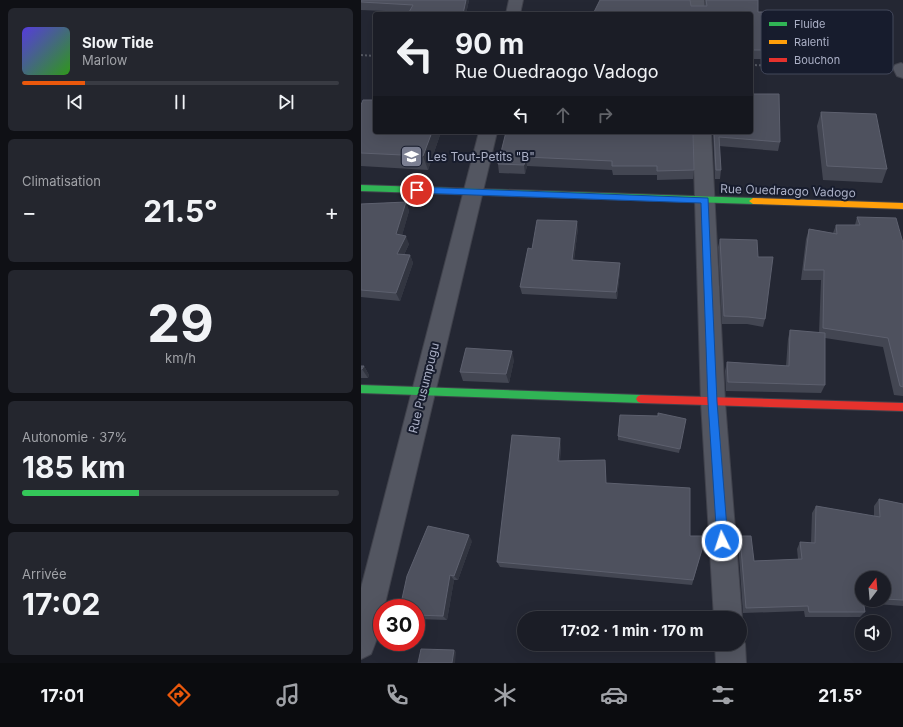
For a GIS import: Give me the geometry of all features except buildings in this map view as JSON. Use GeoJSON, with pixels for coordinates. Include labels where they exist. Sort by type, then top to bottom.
{"type":"FeatureCollection","features":[{"type":"Feature","properties":{"kind":"street"},"geometry":{"type":"LineString","coordinates":[[513,12],[516,0]]}},
{"type":"Feature","properties":{"kind":"street"},"geometry":{"type":"LineString","coordinates":[[697,0],[698,12]]}},
{"type":"Feature","properties":{"kind":"street","name":"Rue Pusumpugu"},"geometry":{"type":"LineString","coordinates":[[361,644],[488,134]]}},
{"type":"Feature","properties":{"kind":"street"},"geometry":{"type":"LineString","coordinates":[[702,134],[713,402],[728,611]]}},
{"type":"Feature","properties":{"kind":"street","name":"Rue Ouedraogo Vadogo"},"geometry":{"type":"LineString","coordinates":[[361,188],[903,206]]}},
{"type":"Feature","properties":{"kind":"street"},"geometry":{"type":"LineString","coordinates":[[361,389],[713,402],[903,407]]}},
{"type":"Feature","properties":{"kind":"street"},"geometry":{"type":"LineString","coordinates":[[730,651],[731,663]]}},
{"type":"Feature","properties":{"kind":"path"},"geometry":{"type":"LineString","coordinates":[[361,55],[373,56]]}},
{"type":"Feature","properties":{"kind":"traffic: fast"},"geometry":{"type":"LineString","coordinates":[[361,188],[753,201]]}},
{"type":"Feature","properties":{"kind":"traffic: fast"},"geometry":{"type":"LineString","coordinates":[[361,389],[641,399]]}},
{"type":"Feature","properties":{"kind":"traffic: slow"},"geometry":{"type":"LineString","coordinates":[[753,201],[903,206]]}},
{"type":"Feature","properties":{"kind":"traffic: jam"},"geometry":{"type":"LineString","coordinates":[[641,399],[903,407]]}},
{"type":"Feature","properties":{"kind":"place","name":"Les Tout-Petits \"B\""},"geometry":{"type":"Point","coordinates":[411,157]}},
{"type":"Feature","properties":{"kind":"route"},"geometry":{"type":"LineString","coordinates":[[417,190],[705,200],[713,402],[722,541]]}}]}
